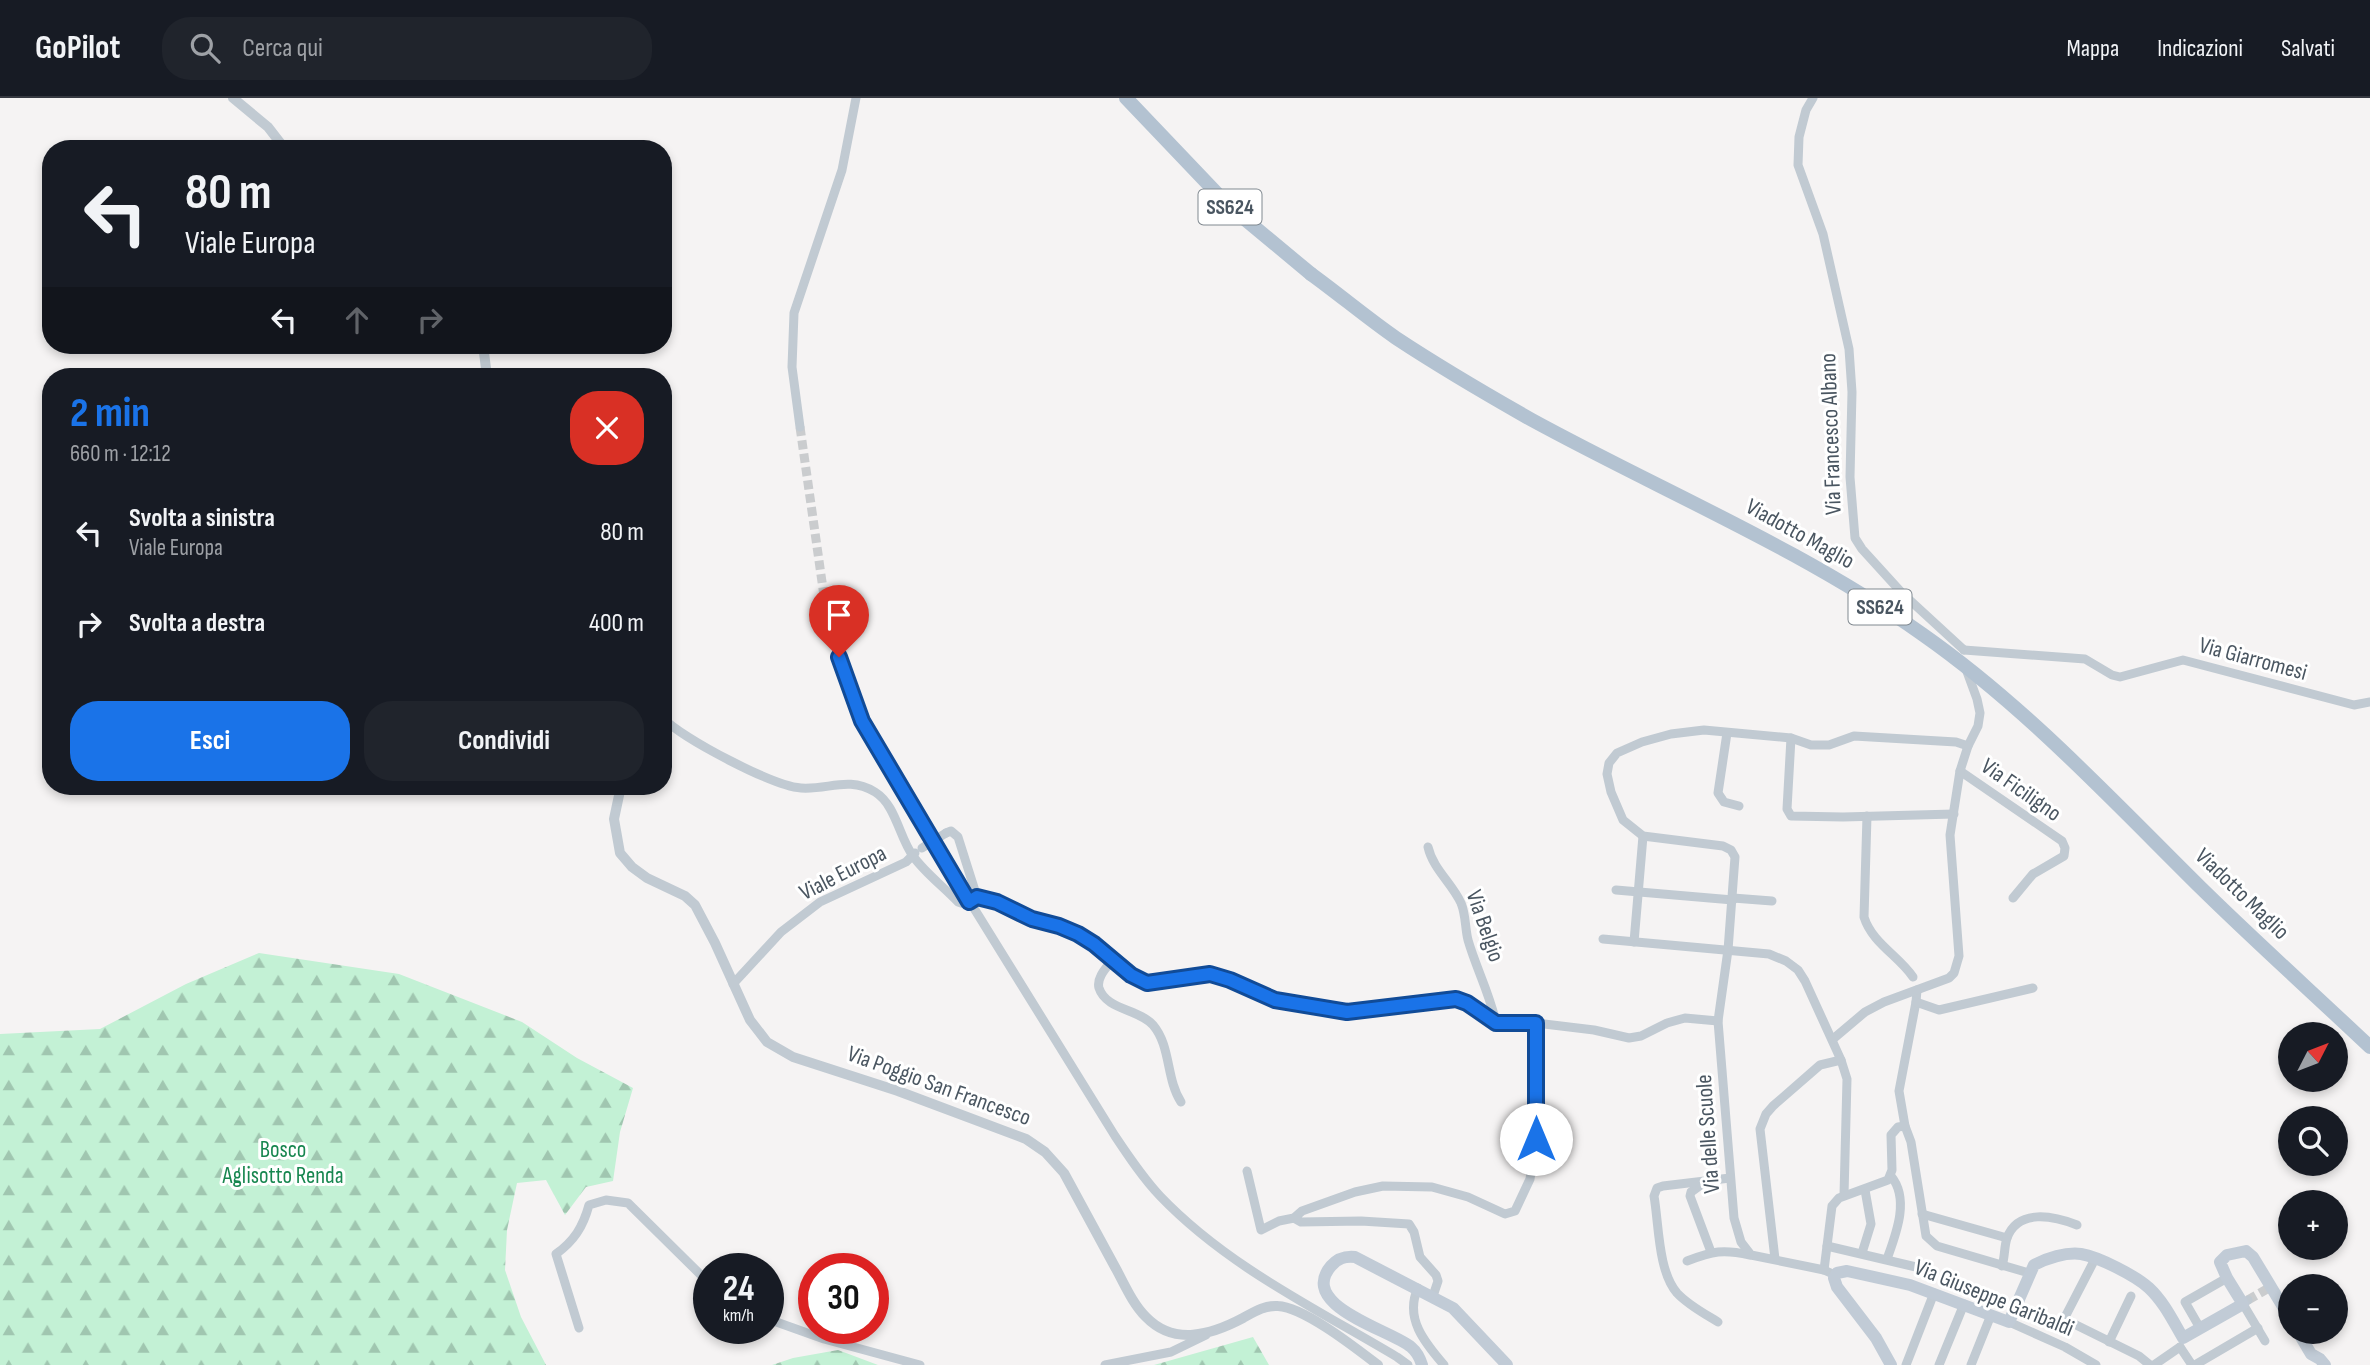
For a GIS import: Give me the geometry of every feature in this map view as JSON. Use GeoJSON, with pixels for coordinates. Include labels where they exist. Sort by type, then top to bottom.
{"type":"FeatureCollection","features":[{"type":"Feature","properties":{"kind":"main road","name":"Viadotto Maglio"},"geometry":{"type":"LineString","coordinates":[[1126,98],[1228,205],[1311,274],[1393,336],[1452,374],[1533,420],[1766,539],[1838,580],[1922,634],[2042,732],[2202,889],[2370,1047]]}},
{"type":"Feature","properties":{"kind":"main road"},"geometry":{"type":"LineString","coordinates":[[2009,1322],[2034,1265],[2069,1254],[2095,1259],[2149,1288],[2168,1311],[2181,1342],[2245,1302],[2220,1265],[2223,1258],[2243,1251],[2248,1252],[2278,1302]]}},
{"type":"Feature","properties":{"kind":"main road"},"geometry":{"type":"LineString","coordinates":[[1422,1365],[1420,1357],[1410,1346],[1347,1314],[1331,1302],[1325,1291],[1325,1278],[1329,1268],[1337,1260],[1345,1256],[1355,1257],[1453,1308],[1507,1365]]}},
{"type":"Feature","properties":{"kind":"main road","name":"Via Giuseppe Garibaldi"},"geometry":{"type":"LineString","coordinates":[[1829,1273],[1847,1271],[1910,1285],[2009,1322]]}},
{"type":"Feature","properties":{"kind":"main road"},"geometry":{"type":"LineString","coordinates":[[1829,1273],[1876,1338],[1891,1365]]}},
{"type":"Feature","properties":{"kind":"main road"},"geometry":{"type":"LineString","coordinates":[[2305,1344],[2311,1354],[2325,1365]]}},
{"type":"Feature","properties":{"kind":"street"},"geometry":{"type":"LineString","coordinates":[[233,98],[268,127],[278,140]]}},
{"type":"Feature","properties":{"kind":"street"},"geometry":{"type":"LineString","coordinates":[[800,427],[792,367],[794,313],[842,170],[856,98]]}},
{"type":"Feature","properties":{"kind":"street","name":"Via Francesco Albano"},"geometry":{"type":"LineString","coordinates":[[1813,98],[1806,110],[1799,137],[1798,165],[1823,234],[1849,349],[1852,392],[1850,477],[1855,538],[1902,593],[1964,650]]}},
{"type":"Feature","properties":{"kind":"street"},"geometry":{"type":"LineString","coordinates":[[826,610],[845,676],[862,721],[1127,1154],[1158,1194],[1209,1241],[1263,1280],[1340,1322],[1408,1365]]}},
{"type":"Feature","properties":{"kind":"street","name":"Via Giarromesi"},"geometry":{"type":"LineString","coordinates":[[1964,650],[2085,659],[2120,677],[2183,660],[2354,705],[2370,702]]}},
{"type":"Feature","properties":{"kind":"street","name":"Via Ficiligno"},"geometry":{"type":"LineString","coordinates":[[1917,985],[1949,978],[1954,974],[1959,956],[1951,835],[1959,771],[1978,726],[1980,713],[1978,699],[1964,664],[1964,650]]}},
{"type":"Feature","properties":{"kind":"street"},"geometry":{"type":"LineString","coordinates":[[672,727],[786,785],[816,788],[848,783],[877,793],[887,804],[912,855],[958,902],[997,902],[1032,919],[1078,934],[1131,975],[1147,983],[1210,974],[1275,1000],[1347,1012],[1456,999],[1467,1003],[1496,1023],[1536,1023],[1594,1030],[1629,1038],[1641,1037],[1667,1023],[1685,1018],[1718,1021]]}},
{"type":"Feature","properties":{"kind":"street"},"geometry":{"type":"LineString","coordinates":[[1634,942],[1643,836],[1623,820],[1611,792],[1608,767],[1620,750],[1671,734],[1704,730],[1791,738],[1811,745],[1829,745],[1854,736],[1956,742],[1968,746]]}},
{"type":"Feature","properties":{"kind":"street"},"geometry":{"type":"LineString","coordinates":[[1727,733],[1718,793],[1724,802],[1739,806]]}},
{"type":"Feature","properties":{"kind":"street"},"geometry":{"type":"LineString","coordinates":[[1791,738],[1787,813],[1791,816],[1954,814]]}},
{"type":"Feature","properties":{"kind":"street","name":"Via Ficiligno"},"geometry":{"type":"LineString","coordinates":[[1959,771],[2062,841],[2065,848],[2064,856],[2034,874],[2013,898]]}},
{"type":"Feature","properties":{"kind":"street","name":"Via Poggio San Francesco"},"geometry":{"type":"LineString","coordinates":[[619,795],[614,819],[620,853],[632,867],[685,896],[695,905],[755,1028],[767,1042],[784,1054],[918,1098],[1015,1135],[1045,1152],[1064,1173],[1127,1290],[1144,1315],[1156,1326],[1173,1334],[1207,1334],[1261,1309],[1280,1306],[1295,1310],[1353,1345],[1378,1365]]}},
{"type":"Feature","properties":{"kind":"street"},"geometry":{"type":"LineString","coordinates":[[1867,816],[1864,917],[1869,931],[1917,985],[1899,1091],[1905,1126],[1911,1142],[1926,1236],[1933,1244],[2029,1273]]}},
{"type":"Feature","properties":{"kind":"street","name":"Viale Europa"},"geometry":{"type":"LineString","coordinates":[[733,984],[781,932],[820,902],[906,862],[922,848],[951,831],[958,836],[973,900]]}},
{"type":"Feature","properties":{"kind":"street","name":"Via delle Scuole"},"geometry":{"type":"LineString","coordinates":[[1643,836],[1723,846],[1731,850],[1737,861],[1718,1021],[1734,1218],[1741,1242],[1751,1255]]}},
{"type":"Feature","properties":{"kind":"street","name":"Via Belgio"},"geometry":{"type":"LineString","coordinates":[[1429,847],[1436,866],[1461,903],[1467,923],[1467,937],[1496,1023]]}},
{"type":"Feature","properties":{"kind":"street"},"geometry":{"type":"LineString","coordinates":[[1616,890],[1772,901]]}},
{"type":"Feature","properties":{"kind":"street"},"geometry":{"type":"LineString","coordinates":[[1603,939],[1769,954],[1798,970],[1833,1039],[1847,1079],[1844,1195]]}},
{"type":"Feature","properties":{"kind":"street"},"geometry":{"type":"LineString","coordinates":[[1113,959],[1099,978],[1099,987],[1104,995],[1120,1008],[1140,1014],[1152,1024],[1159,1036],[1172,1082],[1181,1102]]}},
{"type":"Feature","properties":{"kind":"street"},"geometry":{"type":"LineString","coordinates":[[1833,1039],[1865,1012],[1917,985]]}},
{"type":"Feature","properties":{"kind":"street"},"geometry":{"type":"LineString","coordinates":[[1916,1002],[1939,1010],[2033,988]]}},
{"type":"Feature","properties":{"kind":"street"},"geometry":{"type":"LineString","coordinates":[[1247,1171],[1261,1230],[1279,1220],[1294,1218],[1302,1211],[1355,1192],[1383,1186],[1432,1187],[1468,1197],[1505,1214],[1515,1210],[1530,1179],[1536,1139],[1536,1023]]}},
{"type":"Feature","properties":{"kind":"street"},"geometry":{"type":"LineString","coordinates":[[1775,1259],[1759,1129],[1773,1106],[1820,1065],[1841,1060]]}},
{"type":"Feature","properties":{"kind":"street"},"geometry":{"type":"LineString","coordinates":[[1887,1259],[1900,1212],[1897,1183],[1891,1176],[1891,1135],[1895,1129],[1905,1126]]}},
{"type":"Feature","properties":{"kind":"street"},"geometry":{"type":"LineString","coordinates":[[1688,1261],[1724,1250],[1775,1259],[1829,1273],[1827,1246],[1830,1210],[1835,1201],[1844,1195],[1884,1183],[1891,1176]]}},
{"type":"Feature","properties":{"kind":"street"},"geometry":{"type":"LineString","coordinates":[[1718,1322],[1679,1296],[1671,1285],[1661,1254],[1654,1196],[1660,1187],[1730,1178]]}},
{"type":"Feature","properties":{"kind":"street"},"geometry":{"type":"LineString","coordinates":[[1704,1182],[1690,1192],[1690,1196],[1711,1252]]}},
{"type":"Feature","properties":{"kind":"street"},"geometry":{"type":"LineString","coordinates":[[1863,1253],[1871,1224],[1865,1190]]}},
{"type":"Feature","properties":{"kind":"street"},"geometry":{"type":"LineString","coordinates":[[579,1328],[556,1254],[570,1244],[584,1223],[589,1205],[606,1200],[628,1203],[693,1267]]}},
{"type":"Feature","properties":{"kind":"street"},"geometry":{"type":"LineString","coordinates":[[1922,1214],[2007,1238]]}},
{"type":"Feature","properties":{"kind":"street"},"geometry":{"type":"LineString","coordinates":[[2002,1266],[2007,1238],[2015,1223],[2046,1216],[2077,1225]]}},
{"type":"Feature","properties":{"kind":"street"},"geometry":{"type":"LineString","coordinates":[[1294,1218],[1301,1222],[1361,1221],[1409,1224],[1414,1232],[1420,1257],[1436,1275],[1438,1281],[1433,1296]]}},
{"type":"Feature","properties":{"kind":"street"},"geometry":{"type":"LineString","coordinates":[[1827,1246],[1916,1267]]}},
{"type":"Feature","properties":{"kind":"street"},"geometry":{"type":"LineString","coordinates":[[2095,1259],[2064,1319],[2152,1365],[2181,1342],[2193,1365],[2258,1328]]}},
{"type":"Feature","properties":{"kind":"street"},"geometry":{"type":"LineString","coordinates":[[2200,1328],[2185,1302],[2227,1278]]}},
{"type":"Feature","properties":{"kind":"street"},"geometry":{"type":"LineString","coordinates":[[1418,1288],[1412,1301],[1414,1320],[1430,1349],[1444,1365]]}},
{"type":"Feature","properties":{"kind":"street"},"geometry":{"type":"LineString","coordinates":[[1906,1365],[1934,1293]]}},
{"type":"Feature","properties":{"kind":"street"},"geometry":{"type":"LineString","coordinates":[[2109,1342],[2132,1296]]}},
{"type":"Feature","properties":{"kind":"street"},"geometry":{"type":"LineString","coordinates":[[2245,1302],[2265,1341]]}},
{"type":"Feature","properties":{"kind":"street"},"geometry":{"type":"LineString","coordinates":[[1939,1365],[1964,1304]]}},
{"type":"Feature","properties":{"kind":"street"},"geometry":{"type":"LineString","coordinates":[[1971,1365],[1991,1315]]}},
{"type":"Feature","properties":{"kind":"street","name":"Via Giuseppe Garibaldi"},"geometry":{"type":"LineString","coordinates":[[2009,1322],[2096,1365]]}},
{"type":"Feature","properties":{"kind":"street"},"geometry":{"type":"LineString","coordinates":[[784,1325],[824,1339],[920,1365]]}},
{"type":"Feature","properties":{"kind":"street"},"geometry":{"type":"LineString","coordinates":[[1105,1365],[1171,1352],[1207,1334]]}},
{"type":"Feature","properties":{"kind":"green space","name":"Bosco Aglisotto Renda"},"geometry":{"type":"Polygon","coordinates":[[[259,953],[399,974],[522,1022],[577,1058],[633,1088],[620,1132],[613,1181],[586,1187],[565,1215],[546,1180],[517,1183],[507,1230],[505,1270],[521,1317],[546,1365],[0,1365],[0,1034],[100,1029],[186,984],[259,953]]]}},
{"type":"Feature","properties":{"kind":"green space"},"geometry":{"type":"Polygon","coordinates":[[[1253,1337],[1269,1365],[1154,1365],[1253,1337]]]}},
{"type":"Feature","properties":{"kind":"green space"},"geometry":{"type":"Polygon","coordinates":[[[838,1350],[878,1365],[772,1365],[793,1358],[838,1350]]]}},
{"type":"Feature","properties":{"kind":"tunnel"},"geometry":{"type":"LineString","coordinates":[[800,427],[826,610]]}},
{"type":"Feature","properties":{"kind":"tunnel"},"geometry":{"type":"LineString","coordinates":[[2248,1300],[2267,1289]]}},
{"type":"Feature","properties":{"kind":"route"},"geometry":{"type":"LineString","coordinates":[[839,657],[862,721],[969,902],[977,897],[997,902],[1032,919],[1078,934],[1139,981],[1147,983],[1210,974],[1275,1000],[1347,1012],[1456,999],[1472,1006],[1496,1023],[1536,1023],[1536,1139]]}}]}
